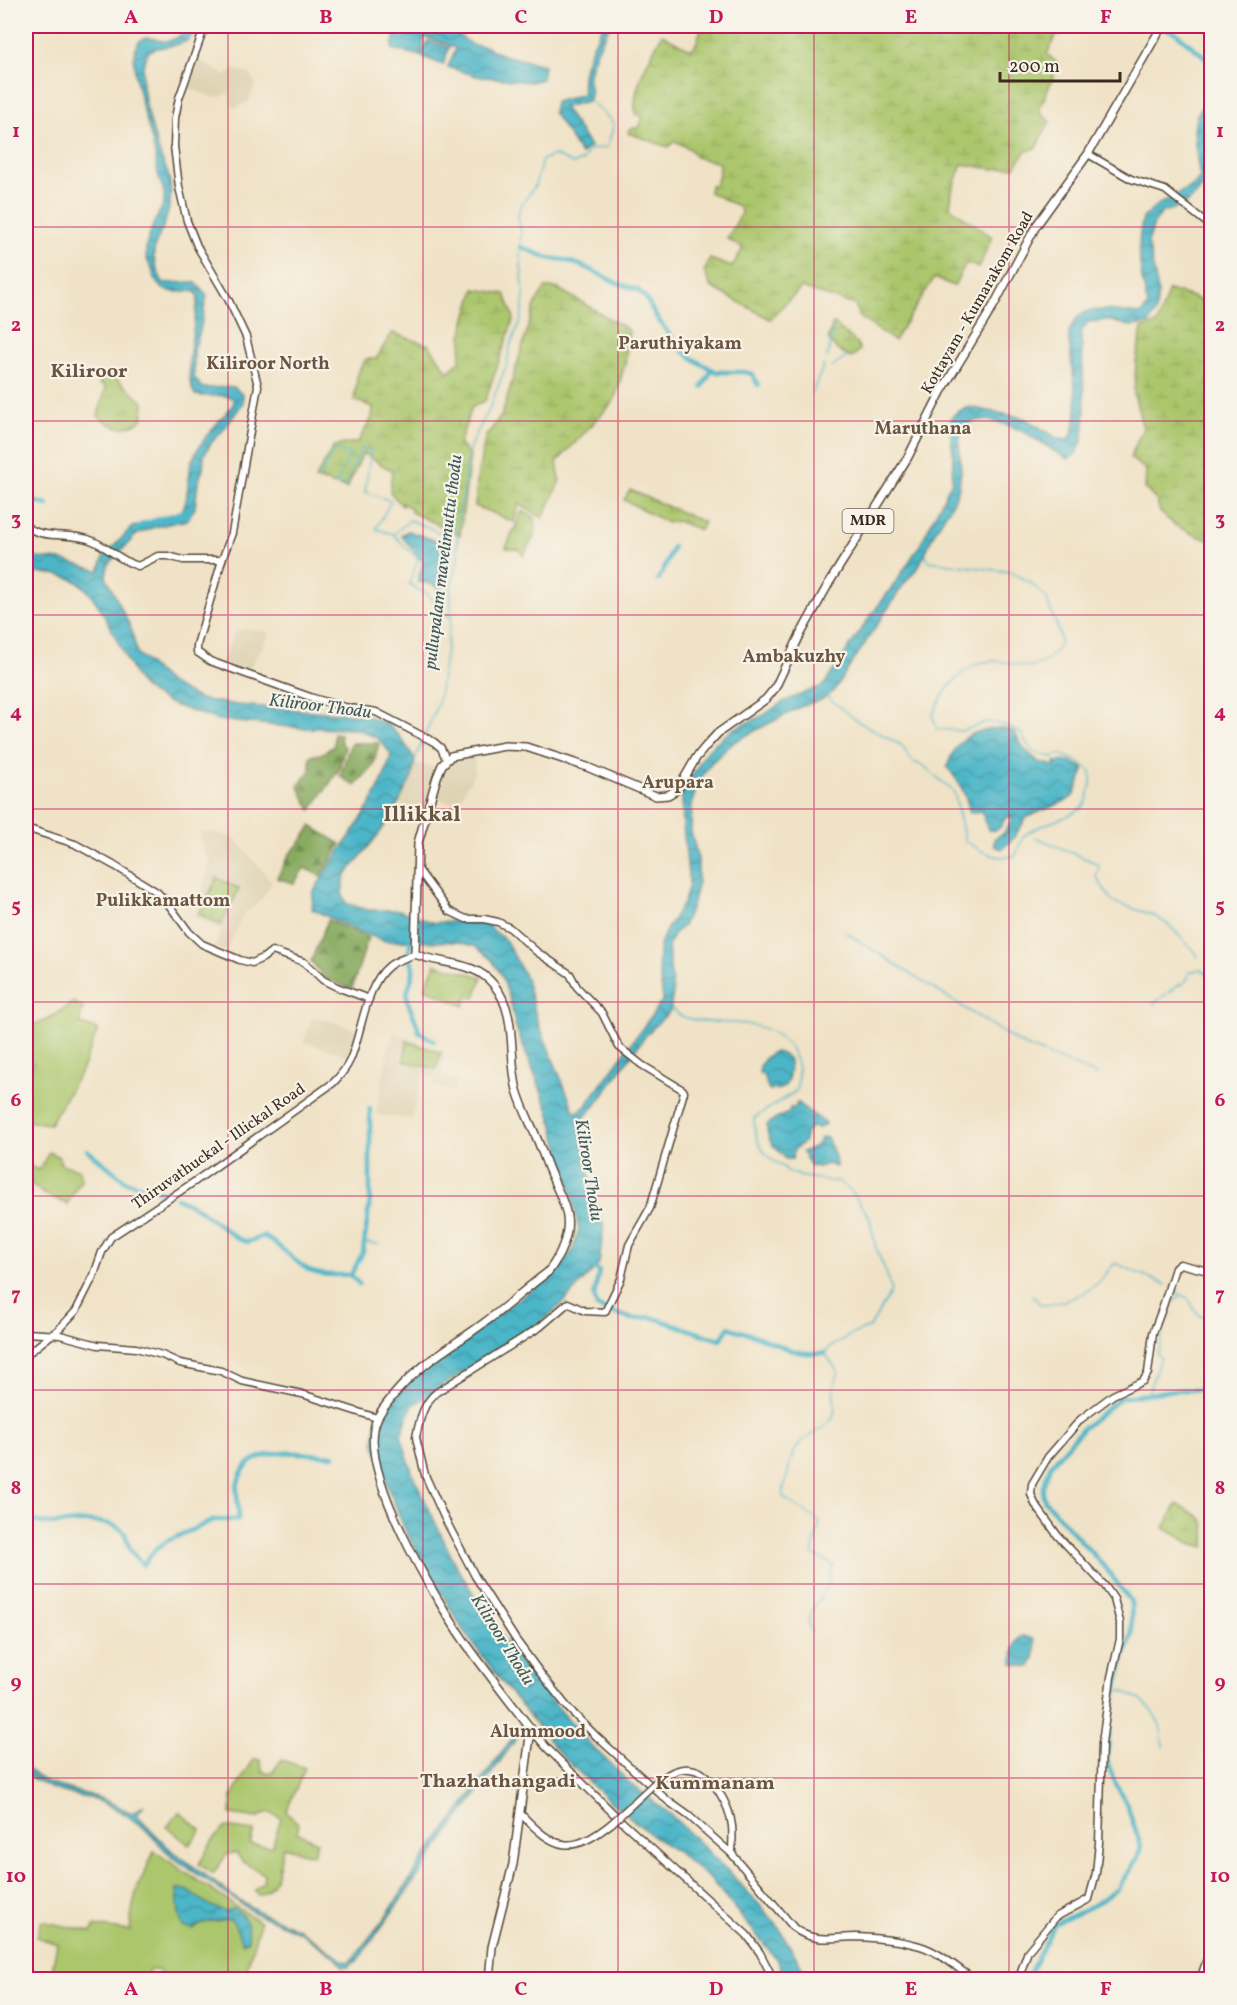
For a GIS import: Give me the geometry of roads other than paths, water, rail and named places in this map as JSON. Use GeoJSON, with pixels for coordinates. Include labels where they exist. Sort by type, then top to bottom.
{"type":"FeatureCollection","features":[{"type":"Feature","properties":{"kind":"main road"},"geometry":{"type":"LineString","coordinates":[[205,26],[178,98],[174,146],[179,187],[187,220],[197,246],[228,299],[246,337],[258,386],[236,518],[197,645],[197,652],[210,661],[313,698],[375,712],[434,741],[441,748],[446,759],[437,777],[417,850],[415,951],[431,960],[474,969],[489,979],[503,998],[512,1038],[516,1087],[524,1113],[541,1148],[567,1215],[568,1228],[557,1259],[548,1272],[483,1324],[430,1360],[398,1390],[377,1418],[373,1439],[378,1474],[405,1541],[464,1640],[531,1729],[547,1748],[621,1821],[747,1935],[760,1953],[774,1980]]}},
{"type":"Feature","properties":{"kind":"main road","name":"Kottayam - Kumarakom Road"},"geometry":{"type":"LineString","coordinates":[[446,759],[462,753],[505,746],[526,747],[587,767],[656,796],[668,795],[678,789],[696,758],[712,739],[766,699],[775,688],[799,637],[829,583],[908,457],[941,392],[994,305],[1036,226],[1088,154],[1162,26]]}},
{"type":"Feature","properties":{"kind":"main road"},"geometry":{"type":"LineString","coordinates":[[1088,154],[1131,178],[1172,194],[1212,227]]}},
{"type":"Feature","properties":{"kind":"main road"},"geometry":{"type":"LineString","coordinates":[[26,526],[41,535],[74,536],[93,541],[121,559],[138,566],[158,556],[183,560],[222,560]]}},
{"type":"Feature","properties":{"kind":"main road"},"geometry":{"type":"LineString","coordinates":[[26,828],[75,844],[157,892],[180,922],[202,944],[246,962],[257,961],[272,951],[293,957],[309,966],[323,981],[369,999]]}},
{"type":"Feature","properties":{"kind":"main road"},"geometry":{"type":"LineString","coordinates":[[417,868],[449,911],[466,919],[484,919],[504,925],[537,952],[570,974],[578,987],[602,1013],[619,1047],[684,1092],[650,1208],[629,1245],[621,1280],[605,1312],[585,1311],[568,1303],[540,1327],[450,1382],[429,1398],[424,1406],[417,1442],[425,1475],[444,1517],[488,1598],[530,1660],[569,1709],[668,1801],[689,1816],[732,1854],[781,1915],[801,1933],[816,1938],[864,1938],[920,1946],[935,1953],[975,1980]]}},
{"type":"Feature","properties":{"kind":"main road","name":"Thiruvathuckal - Illickal Road"},"geometry":{"type":"LineString","coordinates":[[26,1355],[52,1335],[77,1309],[111,1237],[194,1182],[333,1083],[343,1072],[350,1059],[369,999],[384,971],[415,951]]}},
{"type":"Feature","properties":{"kind":"main road"},"geometry":{"type":"LineString","coordinates":[[1018,1980],[1028,1951],[1056,1917],[1089,1899],[1093,1888],[1099,1843],[1102,1743],[1110,1685],[1120,1639],[1120,1622],[1114,1599],[1105,1586],[1065,1544],[1035,1504],[1031,1494],[1032,1484],[1048,1457],[1081,1419],[1113,1395],[1143,1381],[1148,1372],[1153,1333],[1174,1268],[1178,1264],[1212,1272]]}},
{"type":"Feature","properties":{"kind":"main road"},"geometry":{"type":"LineString","coordinates":[[26,1333],[144,1350],[180,1363],[221,1371],[242,1381],[302,1394],[377,1418]]}},
{"type":"Feature","properties":{"kind":"main road"},"geometry":{"type":"LineString","coordinates":[[489,1980],[492,1947],[508,1888],[531,1729]]}},
{"type":"Feature","properties":{"kind":"main road"},"geometry":{"type":"LineString","coordinates":[[520,1813],[545,1837],[566,1845],[581,1844],[612,1823],[656,1782],[669,1773],[690,1769],[707,1777],[719,1792],[732,1824],[732,1854]]}},
{"type":"Feature","properties":{"kind":"main road"},"geometry":{"type":"LineString","coordinates":[[1200,1980],[1212,1944]]}},
{"type":"Feature","properties":{"kind":"water","name":"Kiliroor Thodu"},"geometry":{"type":"Polygon","coordinates":[[[190,26],[200,26],[183,43],[150,51],[144,64],[146,105],[171,190],[169,209],[155,245],[154,257],[163,283],[195,282],[207,295],[194,350],[194,377],[202,388],[234,387],[243,395],[243,403],[204,455],[195,508],[187,520],[154,527],[136,535],[108,565],[106,577],[131,628],[137,653],[169,683],[199,699],[237,705],[364,715],[387,724],[400,737],[415,759],[412,777],[381,831],[345,876],[342,893],[346,903],[367,910],[399,910],[434,923],[461,920],[487,925],[506,941],[526,978],[537,1020],[575,1113],[584,1108],[663,1000],[658,962],[660,945],[666,930],[684,902],[689,884],[682,794],[704,755],[715,743],[735,728],[764,715],[783,702],[824,685],[920,545],[952,481],[953,453],[950,427],[952,417],[957,412],[969,407],[1024,418],[1059,439],[1069,440],[1076,411],[1069,340],[1071,328],[1077,318],[1085,312],[1105,310],[1141,314],[1148,306],[1139,251],[1143,218],[1159,204],[1194,185],[1200,178],[1195,146],[1195,124],[1197,114],[1211,98],[1211,110],[1206,130],[1208,168],[1206,178],[1197,194],[1190,200],[1162,212],[1154,224],[1148,242],[1158,291],[1156,311],[1149,324],[1130,326],[1107,320],[1088,322],[1081,332],[1085,412],[1083,438],[1077,453],[1069,459],[1029,435],[1001,423],[981,420],[963,426],[959,441],[961,471],[954,501],[936,530],[919,566],[904,584],[833,692],[734,742],[711,763],[699,781],[692,802],[691,832],[698,859],[698,882],[692,906],[683,926],[674,933],[668,947],[673,993],[670,1011],[646,1035],[595,1106],[578,1124],[598,1214],[604,1226],[599,1264],[560,1306],[539,1323],[412,1406],[401,1435],[413,1475],[454,1562],[489,1620],[541,1688],[592,1746],[630,1783],[670,1814],[733,1876],[776,1923],[809,1979],[786,1979],[778,1961],[712,1881],[607,1799],[560,1754],[463,1630],[406,1532],[389,1490],[374,1442],[376,1423],[384,1410],[421,1370],[552,1277],[573,1250],[579,1230],[549,1111],[516,1028],[502,976],[492,960],[474,946],[457,942],[385,941],[357,931],[312,909],[313,893],[368,808],[386,772],[391,754],[379,739],[358,729],[300,728],[218,720],[171,704],[150,693],[139,682],[102,612],[85,588],[64,576],[26,573],[26,555],[62,560],[99,571],[104,557],[132,527],[177,518],[186,501],[191,462],[210,432],[233,405],[234,399],[230,397],[195,395],[191,385],[189,360],[198,297],[196,292],[174,292],[159,286],[146,254],[153,225],[163,206],[164,194],[140,95],[134,56],[138,43],[144,38],[167,41],[182,34],[190,26]]]}},
{"type":"Feature","properties":{"kind":"water"},"geometry":{"type":"Polygon","coordinates":[[[396,26],[447,26],[472,45],[484,46],[503,55],[544,65],[542,79],[531,82],[476,76],[448,67],[456,48],[425,37],[420,56],[392,49],[396,26]]]}},
{"type":"Feature","properties":{"kind":"water"},"geometry":{"type":"Polygon","coordinates":[[[603,26],[610,26],[591,68],[588,101],[564,107],[590,146],[581,154],[553,112],[555,102],[583,94],[585,67],[603,26]]]}},
{"type":"Feature","properties":{"kind":"water"},"geometry":{"type":"Polygon","coordinates":[[[428,41],[449,48],[443,65],[421,56],[428,41]]]}},
{"type":"Feature","properties":{"kind":"water"},"geometry":{"type":"Polygon","coordinates":[[[408,531],[452,546],[441,589],[432,584],[417,582],[423,562],[401,535],[408,531]]]}},
{"type":"Feature","properties":{"kind":"water"},"geometry":{"type":"Polygon","coordinates":[[[999,728],[1014,732],[1024,749],[1039,762],[1054,766],[1055,762],[1070,761],[1083,768],[1084,771],[1074,795],[1068,800],[1027,817],[1013,839],[1002,849],[994,846],[994,839],[1004,833],[1013,817],[1006,817],[998,829],[989,830],[981,811],[970,813],[962,788],[947,767],[955,750],[966,738],[980,731],[999,728]]]}},
{"type":"Feature","properties":{"kind":"water"},"geometry":{"type":"Polygon","coordinates":[[[774,1052],[788,1058],[789,1076],[783,1087],[769,1090],[763,1075],[759,1073],[764,1060],[774,1052]]]}},
{"type":"Feature","properties":{"kind":"water"},"geometry":{"type":"Polygon","coordinates":[[[797,1103],[825,1124],[819,1128],[811,1127],[806,1134],[805,1141],[795,1149],[792,1159],[786,1159],[770,1142],[767,1125],[776,1118],[789,1113],[790,1108],[795,1108],[797,1103]]]}},
{"type":"Feature","properties":{"kind":"water"},"geometry":{"type":"Polygon","coordinates":[[[824,1137],[827,1138],[832,1148],[836,1167],[827,1164],[819,1167],[811,1166],[802,1152],[817,1145],[824,1137]]]}},
{"type":"Feature","properties":{"kind":"water"},"geometry":{"type":"Polygon","coordinates":[[[1023,1636],[1034,1639],[1035,1642],[1035,1653],[1030,1667],[1013,1664],[1015,1644],[1023,1636]]]}},
{"type":"Feature","properties":{"kind":"water"},"geometry":{"type":"Polygon","coordinates":[[[524,1722],[526,1725],[388,1918],[357,1961],[348,1967],[343,1967],[337,1959],[301,1933],[255,1913],[233,1899],[171,1856],[145,1829],[125,1814],[95,1799],[50,1788],[26,1775],[26,1768],[47,1783],[100,1798],[132,1813],[144,1805],[138,1816],[169,1848],[238,1900],[299,1929],[342,1960],[350,1962],[384,1919],[419,1865],[524,1722]]]}},
{"type":"Feature","properties":{"kind":"water"},"geometry":{"type":"Polygon","coordinates":[[[177,1889],[188,1891],[226,1912],[234,1908],[246,1922],[248,1940],[243,1943],[235,1924],[230,1919],[206,1922],[193,1929],[183,1927],[179,1915],[177,1889]]]}},
{"type":"Feature","properties":{"kind":"waterway"},"geometry":{"type":"LineString","coordinates":[[1164,28],[1176,33],[1212,63]]}},
{"type":"Feature","properties":{"kind":"waterway","name":"pullupalam mavelimuttu thodu"},"geometry":{"type":"LineString","coordinates":[[425,735],[438,703],[451,618],[451,584],[458,560],[457,521],[464,492],[470,446],[488,412],[507,364],[510,346],[521,319],[524,297],[518,215],[522,204],[535,186],[542,160],[554,155],[573,164],[583,160],[589,150],[607,147],[614,125],[589,100]]}},
{"type":"Feature","properties":{"kind":"waterway"},"geometry":{"type":"LineString","coordinates":[[521,247],[548,258],[583,266],[617,283],[638,290],[681,350],[717,372],[752,374],[758,385]]}},
{"type":"Feature","properties":{"kind":"waterway"},"geometry":{"type":"LineString","coordinates":[[827,358],[834,328]]}},
{"type":"Feature","properties":{"kind":"waterway"},"geometry":{"type":"LineString","coordinates":[[831,368],[848,356]]}},
{"type":"Feature","properties":{"kind":"waterway"},"geometry":{"type":"LineString","coordinates":[[812,393],[824,365]]}},
{"type":"Feature","properties":{"kind":"waterway"},"geometry":{"type":"LineString","coordinates":[[702,387],[712,370]]}},
{"type":"Feature","properties":{"kind":"waterway"},"geometry":{"type":"LineString","coordinates":[[319,479],[334,450],[350,455],[336,484],[345,486],[361,448],[371,451],[365,492],[391,501],[376,529],[394,534],[410,520],[448,536]]}},
{"type":"Feature","properties":{"kind":"waterway"},"geometry":{"type":"LineString","coordinates":[[26,499],[48,505]]}},
{"type":"Feature","properties":{"kind":"waterway"},"geometry":{"type":"LineString","coordinates":[[142,526],[188,512]]}},
{"type":"Feature","properties":{"kind":"waterway"},"geometry":{"type":"LineString","coordinates":[[394,535],[418,559],[409,584],[427,594],[450,618]]}},
{"type":"Feature","properties":{"kind":"waterway"},"geometry":{"type":"LineString","coordinates":[[662,573],[673,547]]}},
{"type":"Feature","properties":{"kind":"waterway"},"geometry":{"type":"LineString","coordinates":[[825,695],[857,721],[901,745],[913,762],[924,766],[954,792],[965,841],[989,854],[1001,857],[1015,856],[1025,835],[1075,813],[1086,803],[1091,771],[1075,760],[1060,754],[1053,757],[1031,750],[1020,732],[997,723],[987,722],[962,731],[937,729],[933,715],[946,691],[958,676],[983,662],[1000,661],[1021,666],[1035,666],[1055,652],[1060,636],[1047,598],[1031,583],[1011,572],[928,561],[926,554]]}},
{"type":"Feature","properties":{"kind":"waterway"},"geometry":{"type":"LineString","coordinates":[[658,580],[660,576]]}},
{"type":"Feature","properties":{"kind":"waterway","name":"pullupalam mavelimuttu thodu"},"geometry":{"type":"LineString","coordinates":[[415,759],[423,740]]}},
{"type":"Feature","properties":{"kind":"waterway"},"geometry":{"type":"LineString","coordinates":[[1035,837],[1098,864],[1096,877],[1113,902],[1153,915],[1170,926],[1198,956]]}},
{"type":"Feature","properties":{"kind":"waterway"},"geometry":{"type":"LineString","coordinates":[[845,932],[1021,1044],[1098,1075]]}},
{"type":"Feature","properties":{"kind":"waterway"},"geometry":{"type":"LineString","coordinates":[[408,953],[410,935]]}},
{"type":"Feature","properties":{"kind":"waterway"},"geometry":{"type":"LineString","coordinates":[[410,961],[413,972],[407,995],[409,1004],[419,1032],[434,1041]]}},
{"type":"Feature","properties":{"kind":"waterway"},"geometry":{"type":"LineString","coordinates":[[1153,1004],[1178,985],[1183,984],[1189,972],[1202,969],[1206,974],[1209,973]]}},
{"type":"Feature","properties":{"kind":"waterway"},"geometry":{"type":"LineString","coordinates":[[671,1008],[682,1016],[695,1020],[759,1027],[774,1033],[787,1044],[798,1066],[796,1091],[754,1118],[758,1140],[767,1155],[787,1171],[803,1177],[839,1182],[850,1190],[869,1216],[876,1248],[889,1280],[891,1290],[889,1295],[870,1327],[850,1335],[825,1353],[838,1372],[833,1388],[835,1408],[833,1417],[826,1425],[802,1441],[793,1453],[783,1491],[783,1497],[820,1522],[812,1554],[834,1565],[826,1589],[810,1615],[809,1626],[812,1633]]}},
{"type":"Feature","properties":{"kind":"waterway"},"geometry":{"type":"LineString","coordinates":[[351,1275],[363,1252],[370,1200],[370,1108]]}},
{"type":"Feature","properties":{"kind":"waterway"},"geometry":{"type":"LineString","coordinates":[[87,1150],[127,1182],[171,1194]]}},
{"type":"Feature","properties":{"kind":"waterway"},"geometry":{"type":"LineString","coordinates":[[177,1198],[194,1206],[238,1239],[248,1242],[263,1236],[277,1244],[306,1269],[318,1274],[351,1275],[359,1284]]}},
{"type":"Feature","properties":{"kind":"waterway"},"geometry":{"type":"LineString","coordinates":[[364,1243],[379,1244]]}},
{"type":"Feature","properties":{"kind":"waterway"},"geometry":{"type":"LineString","coordinates":[[1032,1295],[1041,1305],[1072,1298],[1093,1287],[1115,1263],[1166,1285]]}},
{"type":"Feature","properties":{"kind":"waterway"},"geometry":{"type":"LineString","coordinates":[[591,1265],[599,1271],[594,1296],[597,1307],[632,1319],[651,1317],[720,1340],[729,1327],[792,1350],[825,1353]]}},
{"type":"Feature","properties":{"kind":"waterway"},"geometry":{"type":"LineString","coordinates":[[1171,1287],[1181,1295]]}},
{"type":"Feature","properties":{"kind":"waterway"},"geometry":{"type":"LineString","coordinates":[[1148,1394],[1160,1358],[1157,1353],[1162,1332],[1174,1302],[1181,1295],[1186,1297],[1202,1317],[1207,1316],[1207,1311],[1212,1307]]}},
{"type":"Feature","properties":{"kind":"waterway"},"geometry":{"type":"LineString","coordinates":[[1026,1980],[1055,1924],[1094,1905],[1117,1889],[1138,1857],[1141,1846],[1127,1805],[1107,1761],[1110,1721],[1116,1690],[1132,1634],[1131,1602],[1108,1571],[1045,1501],[1043,1486],[1050,1466],[1082,1429],[1120,1398],[1174,1390],[1212,1390]]}},
{"type":"Feature","properties":{"kind":"waterway"},"geometry":{"type":"LineString","coordinates":[[26,1519],[50,1524],[100,1522],[118,1527],[125,1533],[131,1550],[143,1565],[165,1542],[214,1520],[238,1520],[237,1487],[242,1472],[250,1462],[262,1456],[276,1454],[334,1456]]}},
{"type":"Feature","properties":{"kind":"waterway"},"geometry":{"type":"LineString","coordinates":[[1116,1690],[1142,1700],[1152,1710],[1160,1726],[1163,1747]]}},
{"type":"Feature","properties":{"kind":"district","name":"Paruthiyakam"},"geometry":{"type":"Point","coordinates":[680,344]}},
{"type":"Feature","properties":{"kind":"district","name":"Kiliroor North"},"geometry":{"type":"Point","coordinates":[268,364]}},
{"type":"Feature","properties":{"kind":"district","name":"Kiliroor"},"geometry":{"type":"Point","coordinates":[89,372]}},
{"type":"Feature","properties":{"kind":"district","name":"Maruthana"},"geometry":{"type":"Point","coordinates":[923,429]}},
{"type":"Feature","properties":{"kind":"district","name":"Ambakuzhy"},"geometry":{"type":"Point","coordinates":[794,657]}},
{"type":"Feature","properties":{"kind":"district","name":"Arupara"},"geometry":{"type":"Point","coordinates":[678,783]}},
{"type":"Feature","properties":{"kind":"district","name":"Illikkal"},"geometry":{"type":"Point","coordinates":[422,815]}},
{"type":"Feature","properties":{"kind":"district","name":"Pulikkamattom"},"geometry":{"type":"Point","coordinates":[163,901]}},
{"type":"Feature","properties":{"kind":"district","name":"Alummood"},"geometry":{"type":"Point","coordinates":[538,1732]}},
{"type":"Feature","properties":{"kind":"district","name":"Thazhathangadi"},"geometry":{"type":"Point","coordinates":[498,1782]}},
{"type":"Feature","properties":{"kind":"district","name":"Kummanam"},"geometry":{"type":"Point","coordinates":[715,1784]}}]}
